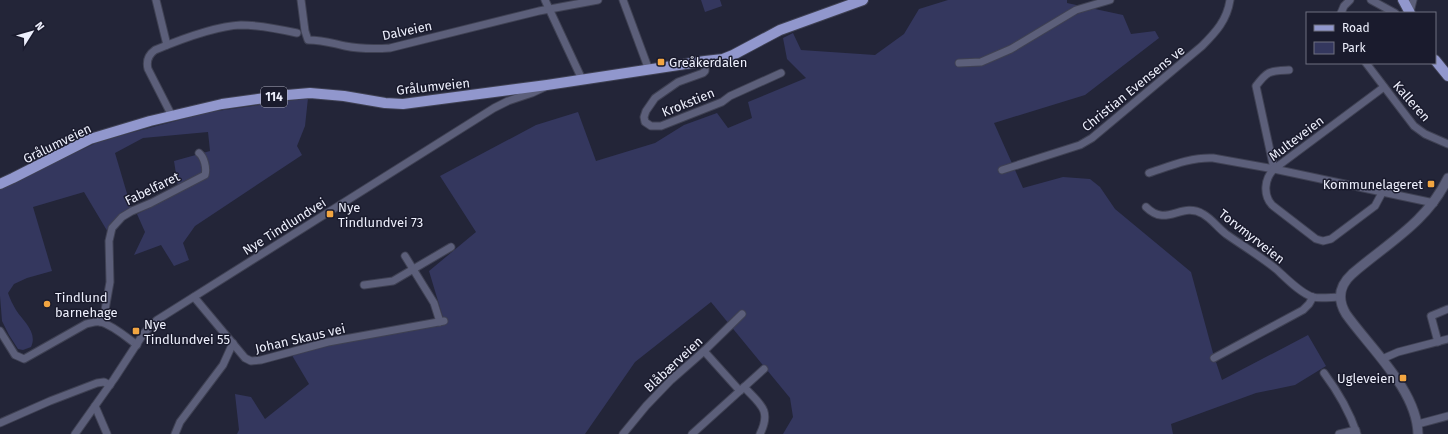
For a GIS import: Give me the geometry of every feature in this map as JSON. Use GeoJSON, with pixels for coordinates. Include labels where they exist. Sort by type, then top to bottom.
{"type":"FeatureCollection","features":[{"type":"Feature","properties":{"kind":"main road","name":"Grålumveien"},"geometry":{"type":"LineString","coordinates":[[0,184],[90,139],[150,120],[222,104],[301,94],[319,94],[403,104],[546,85],[706,61],[733,55],[780,30],[863,0]]}},
{"type":"Feature","properties":{"kind":"main road"},"geometry":{"type":"LineString","coordinates":[[1403,0],[1410,12]]}},
{"type":"Feature","properties":{"kind":"main road"},"geometry":{"type":"LineString","coordinates":[[1436,61],[1448,76]]}},
{"type":"Feature","properties":{"kind":"street"},"geometry":{"type":"LineString","coordinates":[[156,0],[167,45]]}},
{"type":"Feature","properties":{"kind":"street","name":"Dalveien"},"geometry":{"type":"LineString","coordinates":[[301,0],[305,31],[308,40],[374,49],[390,48],[518,16],[598,0]]}},
{"type":"Feature","properties":{"kind":"street"},"geometry":{"type":"LineString","coordinates":[[545,0],[580,75]]}},
{"type":"Feature","properties":{"kind":"street"},"geometry":{"type":"LineString","coordinates":[[623,0],[649,70]]}},
{"type":"Feature","properties":{"kind":"street"},"geometry":{"type":"LineString","coordinates":[[959,63],[981,62],[1011,49],[1076,10],[1110,0]]}},
{"type":"Feature","properties":{"kind":"street","name":"Christian Evensens ve"},"geometry":{"type":"LineString","coordinates":[[1002,170],[1080,145],[1092,138],[1208,41],[1222,24],[1228,11],[1230,0]]}},
{"type":"Feature","properties":{"kind":"street"},"geometry":{"type":"LineString","coordinates":[[1341,12],[1344,6],[1350,0]]}},
{"type":"Feature","properties":{"kind":"street"},"geometry":{"type":"LineString","coordinates":[[1372,0],[1393,12]]}},
{"type":"Feature","properties":{"kind":"street"},"geometry":{"type":"LineString","coordinates":[[1410,12],[1413,0]]}},
{"type":"Feature","properties":{"kind":"street"},"geometry":{"type":"LineString","coordinates":[[172,116],[148,69],[148,56],[155,50],[211,31],[240,25],[256,26],[297,33]]}},
{"type":"Feature","properties":{"kind":"street","name":"Krokstien"},"geometry":{"type":"LineString","coordinates":[[706,61],[705,71],[703,73],[678,82],[655,98],[646,111],[644,117],[647,124],[661,126],[722,102],[730,96],[781,73]]}},
{"type":"Feature","properties":{"kind":"street","name":"Kalleren"},"geometry":{"type":"LineString","coordinates":[[1367,64],[1414,126],[1425,134],[1448,144]]}},
{"type":"Feature","properties":{"kind":"street"},"geometry":{"type":"LineString","coordinates":[[1274,169],[1256,86],[1270,71],[1289,70]]}},
{"type":"Feature","properties":{"kind":"street","name":"Nye Tindlundvei"},"geometry":{"type":"LineString","coordinates":[[75,434],[110,385],[144,333],[157,320],[494,108],[508,101],[540,90],[546,85]]}},
{"type":"Feature","properties":{"kind":"street","name":"Multeveien"},"geometry":{"type":"LineString","coordinates":[[1383,191],[1375,206],[1360,219],[1332,239],[1320,241],[1311,236],[1268,201],[1265,189],[1269,177],[1274,169],[1384,87]]}},
{"type":"Feature","properties":{"kind":"street","name":"Fabelfaret"},"geometry":{"type":"LineString","coordinates":[[100,322],[105,310],[110,282],[109,241],[112,228],[122,217],[132,211],[152,203],[204,175],[206,168],[199,153]]}},
{"type":"Feature","properties":{"kind":"street"},"geometry":{"type":"LineString","coordinates":[[1149,173],[1188,160],[1203,158],[1219,159],[1383,191],[1434,203]]}},
{"type":"Feature","properties":{"kind":"street"},"geometry":{"type":"LineString","coordinates":[[1418,434],[1418,424],[1404,391],[1382,359],[1346,314],[1341,305],[1340,297],[1342,286],[1348,278],[1406,231],[1422,216],[1434,203],[1448,178]]}},
{"type":"Feature","properties":{"kind":"street","name":"Torvmyrveien"},"geometry":{"type":"LineString","coordinates":[[1146,207],[1152,213],[1165,216],[1193,210],[1202,213],[1224,232],[1312,297]]}},
{"type":"Feature","properties":{"kind":"street"},"geometry":{"type":"LineString","coordinates":[[364,285],[393,281],[451,247]]}},
{"type":"Feature","properties":{"kind":"street","name":"Johan Skaus vei"},"geometry":{"type":"LineString","coordinates":[[194,297],[248,360],[255,361],[328,342],[442,322],[434,303],[405,256]]}},
{"type":"Feature","properties":{"kind":"street"},"geometry":{"type":"LineString","coordinates":[[1214,358],[1303,310],[1309,304],[1312,297],[1340,297]]}},
{"type":"Feature","properties":{"kind":"street"},"geometry":{"type":"LineString","coordinates":[[1438,342],[1431,316],[1448,309]]}},
{"type":"Feature","properties":{"kind":"street","name":"Blåbærveien"},"geometry":{"type":"LineString","coordinates":[[623,434],[646,406],[671,380],[704,351],[742,314]]}},
{"type":"Feature","properties":{"kind":"street"},"geometry":{"type":"LineString","coordinates":[[0,331],[16,355],[24,359],[86,324],[93,322],[100,322],[108,326],[137,345]]}},
{"type":"Feature","properties":{"kind":"street"},"geometry":{"type":"LineString","coordinates":[[1382,359],[1398,352],[1448,339]]}},
{"type":"Feature","properties":{"kind":"street"},"geometry":{"type":"LineString","coordinates":[[175,434],[180,422],[226,361],[233,343]]}},
{"type":"Feature","properties":{"kind":"street"},"geometry":{"type":"LineString","coordinates":[[704,351],[764,410],[766,417],[760,434]]}},
{"type":"Feature","properties":{"kind":"street"},"geometry":{"type":"LineString","coordinates":[[692,434],[764,369]]}},
{"type":"Feature","properties":{"kind":"street"},"geometry":{"type":"LineString","coordinates":[[1324,373],[1338,390],[1357,432],[1339,434]]}},
{"type":"Feature","properties":{"kind":"street"},"geometry":{"type":"LineString","coordinates":[[0,423],[50,401],[97,384],[104,382],[110,385]]}},
{"type":"Feature","properties":{"kind":"street"},"geometry":{"type":"LineString","coordinates":[[95,406],[107,434]]}},
{"type":"Feature","properties":{"kind":"street"},"geometry":{"type":"LineString","coordinates":[[1418,424],[1448,416]]}},
{"type":"Feature","properties":{"kind":"green space"},"geometry":{"type":"Polygon","coordinates":[[[701,0],[720,0],[722,6],[705,12],[701,0]]]}},
{"type":"Feature","properties":{"kind":"green space"},"geometry":{"type":"Polygon","coordinates":[[[948,0],[1067,0],[1067,3],[1123,15],[1131,34],[1155,31],[1159,38],[1085,95],[994,123],[1023,188],[1063,177],[1090,179],[1100,187],[1115,209],[1191,272],[1213,353],[1222,380],[1308,335],[1326,366],[1295,385],[1256,393],[1171,424],[1173,434],[783,434],[793,417],[790,398],[711,302],[635,362],[585,434],[237,434],[239,430],[235,394],[251,397],[265,419],[309,384],[290,352],[444,321],[429,271],[476,232],[440,176],[536,125],[578,112],[596,161],[655,143],[684,125],[717,113],[728,128],[752,118],[748,102],[806,78],[787,59],[783,38],[793,33],[801,50],[875,55],[904,34],[919,9],[948,0]]]}},
{"type":"Feature","properties":{"kind":"green space"},"geometry":{"type":"Polygon","coordinates":[[[308,98],[305,126],[297,146],[302,155],[195,226],[183,243],[189,260],[174,266],[161,245],[134,255],[145,232],[137,214],[179,193],[174,161],[210,151],[208,132],[143,138],[115,153],[131,207],[117,219],[109,234],[84,192],[33,207],[52,271],[27,278],[14,284],[8,293],[15,308],[29,327],[33,336],[31,347],[23,350],[18,349],[2,321],[0,296],[0,190],[96,143],[210,112],[308,98]]]}},
{"type":"Feature","properties":{"kind":"place","name":"Greåkerdalen"},"geometry":{"type":"Point","coordinates":[661,62]}},
{"type":"Feature","properties":{"kind":"place","name":"Kommunelageret"},"geometry":{"type":"Point","coordinates":[1431,184]}},
{"type":"Feature","properties":{"kind":"place","name":"Nye Tindlundvei 73"},"geometry":{"type":"Point","coordinates":[330,214]}},
{"type":"Feature","properties":{"kind":"place","name":"Tindlund barnehage"},"geometry":{"type":"Point","coordinates":[47,304]}},
{"type":"Feature","properties":{"kind":"place","name":"Nye Tindlundvei 55"},"geometry":{"type":"Point","coordinates":[136,331]}},
{"type":"Feature","properties":{"kind":"place","name":"Ugleveien"},"geometry":{"type":"Point","coordinates":[1403,378]}}]}
